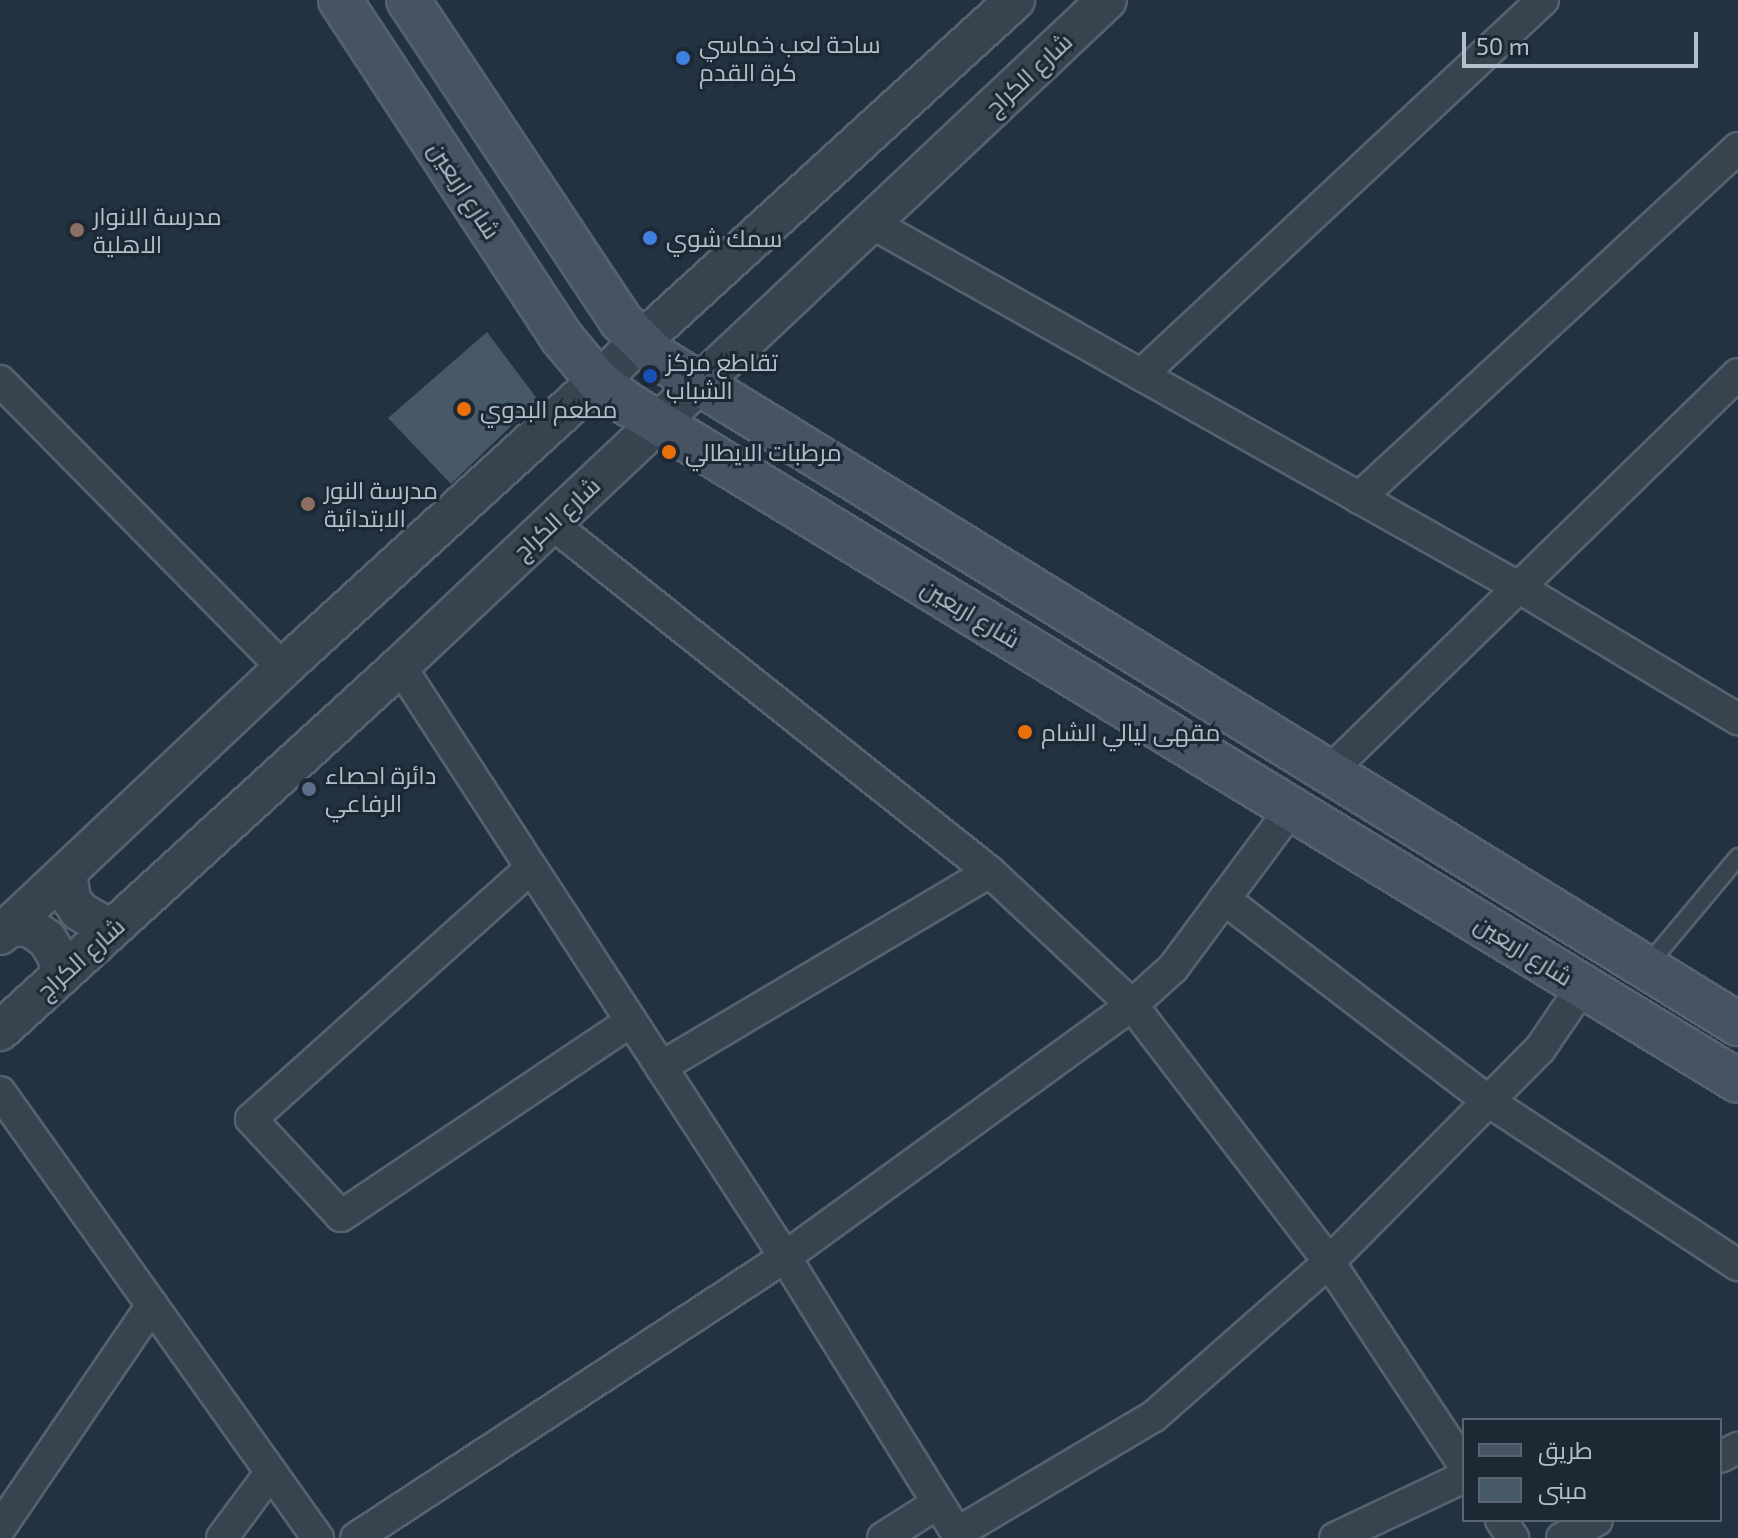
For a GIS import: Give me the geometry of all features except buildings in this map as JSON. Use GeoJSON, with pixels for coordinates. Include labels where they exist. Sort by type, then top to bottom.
{"type":"FeatureCollection","features":[{"type":"Feature","properties":{"kind":"main road","name":"شارع اربعين"},"geometry":{"type":"LineString","coordinates":[[340,0],[562,338],[598,381],[658,423],[1738,1081]]}},
{"type":"Feature","properties":{"kind":"main road","name":"شارع اربعين"},"geometry":{"type":"LineString","coordinates":[[408,0],[640,343],[1738,1024]]}},
{"type":"Feature","properties":{"kind":"main road"},"geometry":{"type":"LineString","coordinates":[[1473,918],[1500,877]]}},
{"type":"Feature","properties":{"kind":"street"},"geometry":{"type":"LineString","coordinates":[[5,930],[283,668],[1015,0]]}},
{"type":"Feature","properties":{"kind":"street","name":"شارع الكراج"},"geometry":{"type":"LineString","coordinates":[[0,1031],[400,666],[868,221],[1107,0]]}},
{"type":"Feature","properties":{"kind":"street"},"geometry":{"type":"LineString","coordinates":[[1141,375],[1543,0]]}},
{"type":"Feature","properties":{"kind":"street"},"geometry":{"type":"LineString","coordinates":[[1359,498],[1738,148]]}},
{"type":"Feature","properties":{"kind":"street"},"geometry":{"type":"LineString","coordinates":[[868,221],[1518,587],[1738,719]]}},
{"type":"Feature","properties":{"kind":"street"},"geometry":{"type":"LineString","coordinates":[[1330,771],[1738,374]]}},
{"type":"Feature","properties":{"kind":"street"},"geometry":{"type":"LineString","coordinates":[[0,381],[283,668]]}},
{"type":"Feature","properties":{"kind":"street"},"geometry":{"type":"LineString","coordinates":[[551,523],[990,872],[1132,1005],[1329,1262],[1462,1462]]}},
{"type":"Feature","properties":{"kind":"street"},"geometry":{"type":"LineString","coordinates":[[400,666],[785,1257],[958,1536],[1154,1416],[1329,1262],[1540,1049],[1583,986]]}},
{"type":"Feature","properties":{"kind":"street"},"geometry":{"type":"LineString","coordinates":[[356,1538],[785,1257],[1132,1005],[1173,968],[1292,808]]}},
{"type":"Feature","properties":{"kind":"street"},"geometry":{"type":"LineString","coordinates":[[531,868],[251,1119],[341,1216],[631,1021]]}},
{"type":"Feature","properties":{"kind":"street"},"geometry":{"type":"LineString","coordinates":[[67,872],[71,899],[79,911],[103,925],[116,925]]}},
{"type":"Feature","properties":{"kind":"street"},"geometry":{"type":"LineString","coordinates":[[661,1067],[990,872]]}},
{"type":"Feature","properties":{"kind":"street"},"geometry":{"type":"LineString","coordinates":[[1224,899],[1488,1101],[1738,1265]]}},
{"type":"Feature","properties":{"kind":"street"},"geometry":{"type":"LineString","coordinates":[[5,930],[31,928],[47,939],[58,957],[60,977]]}},
{"type":"Feature","properties":{"kind":"street"},"geometry":{"type":"LineString","coordinates":[[0,1092],[318,1538]]}},
{"type":"Feature","properties":{"kind":"street"},"geometry":{"type":"LineString","coordinates":[[0,1528],[152,1305]]}},
{"type":"Feature","properties":{"kind":"street"},"geometry":{"type":"LineString","coordinates":[[222,1538],[271,1472]]}},
{"type":"Feature","properties":{"kind":"street"},"geometry":{"type":"LineString","coordinates":[[1335,1538],[1462,1478]]}},
{"type":"Feature","properties":{"kind":"street"},"geometry":{"type":"LineString","coordinates":[[883,1538],[938,1503]]}},
{"type":"Feature","properties":{"kind":"street"},"geometry":{"type":"LineString","coordinates":[[1562,1538],[1593,1522]]}},
{"type":"Feature","properties":{"kind":"lane"},"geometry":{"type":"LineString","coordinates":[[1646,967],[1738,857]]}},
{"type":"Feature","properties":{"kind":"place","name":"ساحة لعب خماسي كرة القدم"},"geometry":{"type":"Point","coordinates":[683,58]}},
{"type":"Feature","properties":{"kind":"place","name":"مدرسة الانوار الاهلية"},"geometry":{"type":"Point","coordinates":[77,230]}},
{"type":"Feature","properties":{"kind":"place","name":"سمك شوي"},"geometry":{"type":"Point","coordinates":[650,238]}},
{"type":"Feature","properties":{"kind":"place","name":"تقاطع مركز الشباب"},"geometry":{"type":"Point","coordinates":[650,376]}},
{"type":"Feature","properties":{"kind":"place","name":"مطعم البدوي"},"geometry":{"type":"Point","coordinates":[464,409]}},
{"type":"Feature","properties":{"kind":"place","name":"مرطبات الايطالي"},"geometry":{"type":"Point","coordinates":[669,452]}},
{"type":"Feature","properties":{"kind":"place","name":"مدرسة النور الابتدائية"},"geometry":{"type":"Point","coordinates":[308,504]}},
{"type":"Feature","properties":{"kind":"place","name":"مقهى ليالي الشام"},"geometry":{"type":"Point","coordinates":[1025,732]}},
{"type":"Feature","properties":{"kind":"place","name":"دائرة احصاء الرفاعي"},"geometry":{"type":"Point","coordinates":[309,789]}}]}
